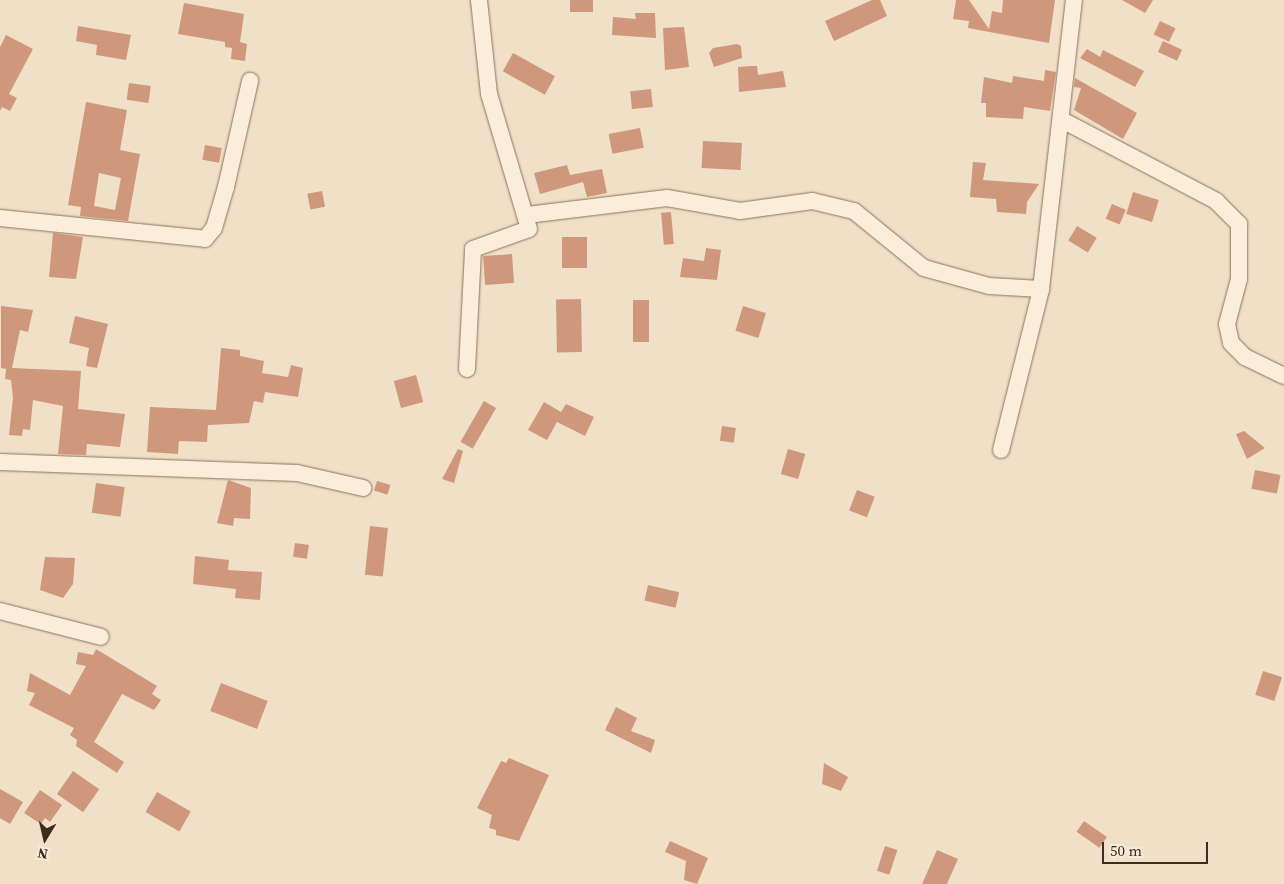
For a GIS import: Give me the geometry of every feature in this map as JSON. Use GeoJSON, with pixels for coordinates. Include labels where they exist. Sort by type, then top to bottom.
{"type":"FeatureCollection","features":[{"type":"Feature","properties":{"kind":"street"},"geometry":{"type":"LineString","coordinates":[[467,369],[473,249],[490,240],[520,236],[530,229],[489,94],[479,0]]}},
{"type":"Feature","properties":{"kind":"street"},"geometry":{"type":"LineString","coordinates":[[1001,450],[1041,289],[1062,120],[1074,0]]}},
{"type":"Feature","properties":{"kind":"street"},"geometry":{"type":"LineString","coordinates":[[0,218],[205,239],[214,228],[226,187],[250,81]]}},
{"type":"Feature","properties":{"kind":"street"},"geometry":{"type":"LineString","coordinates":[[1062,120],[1216,201],[1239,224],[1239,279],[1227,324],[1231,343],[1245,358],[1284,376]]}},
{"type":"Feature","properties":{"kind":"street"},"geometry":{"type":"LineString","coordinates":[[526,215],[667,198],[740,211],[812,201],[854,210],[924,268],[989,286],[1041,289]]}},
{"type":"Feature","properties":{"kind":"street"},"geometry":{"type":"LineString","coordinates":[[0,462],[297,474],[362,488]]}},
{"type":"Feature","properties":{"kind":"street"},"geometry":{"type":"LineString","coordinates":[[0,611],[101,638]]}},
{"type":"Feature","properties":{"kind":"building"},"geometry":{"type":"Polygon","coordinates":[[[570,0],[593,0],[593,12],[570,12],[570,0]]]}},
{"type":"Feature","properties":{"kind":"building"},"geometry":{"type":"Polygon","coordinates":[[[872,0],[880,0],[887,16],[834,41],[825,21],[872,0]]]}},
{"type":"Feature","properties":{"kind":"building"},"geometry":{"type":"Polygon","coordinates":[[[956,0],[969,0],[989,29],[992,11],[1002,13],[1003,0],[1055,0],[1049,43],[968,28],[969,21],[953,19],[956,0]]]}},
{"type":"Feature","properties":{"kind":"building"},"geometry":{"type":"Polygon","coordinates":[[[1122,0],[1153,0],[1145,13],[1122,0]]]}},
{"type":"Feature","properties":{"kind":"building"},"geometry":{"type":"Polygon","coordinates":[[[184,3],[244,14],[240,42],[247,44],[245,61],[231,59],[232,48],[225,47],[225,42],[178,34],[184,3]]]}},
{"type":"Feature","properties":{"kind":"building"},"geometry":{"type":"Polygon","coordinates":[[[635,13],[655,13],[656,38],[612,35],[613,17],[636,19],[635,13]]]}},
{"type":"Feature","properties":{"kind":"building"},"geometry":{"type":"Polygon","coordinates":[[[1160,21],[1175,28],[1169,42],[1154,35],[1160,21]]]}},
{"type":"Feature","properties":{"kind":"building"},"geometry":{"type":"Polygon","coordinates":[[[78,26],[131,35],[126,60],[96,55],[97,45],[76,41],[78,26]]]}},
{"type":"Feature","properties":{"kind":"building"},"geometry":{"type":"Polygon","coordinates":[[[684,27],[689,67],[665,70],[663,28],[684,27]]]}},
{"type":"Feature","properties":{"kind":"building"},"geometry":{"type":"Polygon","coordinates":[[[6,35],[33,49],[9,94],[17,98],[10,111],[2,107],[0,111],[0,47],[6,35]]]}},
{"type":"Feature","properties":{"kind":"building"},"geometry":{"type":"Polygon","coordinates":[[[1163,41],[1182,50],[1177,61],[1158,52],[1163,41]]]}},
{"type":"Feature","properties":{"kind":"building"},"geometry":{"type":"Polygon","coordinates":[[[737,44],[741,46],[742,58],[714,67],[709,53],[713,48],[737,44]]]}},
{"type":"Feature","properties":{"kind":"building"},"geometry":{"type":"Polygon","coordinates":[[[1087,49],[1100,57],[1103,50],[1144,71],[1135,87],[1080,58],[1087,49]]]}},
{"type":"Feature","properties":{"kind":"building"},"geometry":{"type":"Polygon","coordinates":[[[513,53],[555,76],[545,95],[503,71],[513,53]]]}},
{"type":"Feature","properties":{"kind":"building"},"geometry":{"type":"Polygon","coordinates":[[[757,66],[758,75],[783,71],[786,87],[739,92],[738,67],[757,66]]]}},
{"type":"Feature","properties":{"kind":"building"},"geometry":{"type":"Polygon","coordinates":[[[1045,70],[1056,72],[1050,111],[1024,107],[1023,119],[986,117],[986,103],[981,103],[984,77],[1012,83],[1013,76],[1044,81],[1045,70]]]}},
{"type":"Feature","properties":{"kind":"building"},"geometry":{"type":"Polygon","coordinates":[[[1075,78],[1137,113],[1123,139],[1074,110],[1081,88],[1074,87],[1075,78]]]}},
{"type":"Feature","properties":{"kind":"building"},"geometry":{"type":"Polygon","coordinates":[[[129,83],[151,86],[148,103],[127,100],[129,83]]]}},
{"type":"Feature","properties":{"kind":"building"},"geometry":{"type":"Polygon","coordinates":[[[651,89],[653,107],[632,109],[630,91],[651,89]]]}},
{"type":"Feature","properties":{"kind":"building"},"geometry":{"type":"Polygon","coordinates":[[[86,102],[127,110],[120,150],[140,154],[128,221],[80,216],[81,207],[68,205],[86,102]],[[99,173],[94,206],[115,210],[121,178],[99,173]]]}},
{"type":"Feature","properties":{"kind":"building"},"geometry":{"type":"Polygon","coordinates":[[[640,128],[644,148],[612,154],[609,134],[640,128]]]}},
{"type":"Feature","properties":{"kind":"building"},"geometry":{"type":"Polygon","coordinates":[[[703,141],[742,143],[741,170],[702,168],[703,141]]]}},
{"type":"Feature","properties":{"kind":"building"},"geometry":{"type":"Polygon","coordinates":[[[205,145],[222,148],[219,163],[202,160],[205,145]]]}},
{"type":"Feature","properties":{"kind":"building"},"geometry":{"type":"Polygon","coordinates":[[[973,162],[986,163],[983,180],[1039,184],[1027,202],[1026,214],[997,212],[996,199],[970,197],[973,162]]]}},
{"type":"Feature","properties":{"kind":"building"},"geometry":{"type":"Polygon","coordinates":[[[567,165],[570,175],[602,169],[607,193],[587,197],[583,182],[540,194],[534,173],[567,165]]]}},
{"type":"Feature","properties":{"kind":"building"},"geometry":{"type":"Polygon","coordinates":[[[322,191],[325,207],[310,210],[307,194],[322,191]]]}},
{"type":"Feature","properties":{"kind":"building"},"geometry":{"type":"Polygon","coordinates":[[[1133,192],[1159,200],[1152,222],[1126,214],[1133,192]]]}},
{"type":"Feature","properties":{"kind":"building"},"geometry":{"type":"Polygon","coordinates":[[[1112,204],[1126,210],[1120,225],[1106,219],[1112,204]]]}},
{"type":"Feature","properties":{"kind":"building"},"geometry":{"type":"Polygon","coordinates":[[[671,212],[674,244],[664,245],[661,213],[671,212]]]}},
{"type":"Feature","properties":{"kind":"building"},"geometry":{"type":"Polygon","coordinates":[[[1077,226],[1097,238],[1088,252],[1068,241],[1077,226]]]}},
{"type":"Feature","properties":{"kind":"building"},"geometry":{"type":"Polygon","coordinates":[[[53,233],[83,237],[76,279],[49,277],[53,233]]]}},
{"type":"Feature","properties":{"kind":"building"},"geometry":{"type":"Polygon","coordinates":[[[562,237],[587,237],[587,268],[562,268],[562,237]]]}},
{"type":"Feature","properties":{"kind":"building"},"geometry":{"type":"Polygon","coordinates":[[[706,248],[721,250],[717,280],[680,277],[683,258],[704,261],[706,248]]]}},
{"type":"Feature","properties":{"kind":"building"},"geometry":{"type":"Polygon","coordinates":[[[512,254],[514,283],[485,285],[483,256],[512,254]]]}},
{"type":"Feature","properties":{"kind":"building"},"geometry":{"type":"Polygon","coordinates":[[[556,299],[581,299],[582,352],[557,352],[556,299]]]}},
{"type":"Feature","properties":{"kind":"building"},"geometry":{"type":"Polygon","coordinates":[[[633,300],[649,300],[649,342],[633,342],[633,300]]]}},
{"type":"Feature","properties":{"kind":"building"},"geometry":{"type":"Polygon","coordinates":[[[1,306],[33,310],[28,332],[20,330],[12,368],[81,371],[78,409],[125,414],[120,447],[87,444],[86,455],[58,454],[63,406],[33,400],[30,430],[23,429],[22,436],[9,435],[13,398],[11,380],[5,379],[6,369],[1,368],[1,306]]]}},
{"type":"Feature","properties":{"kind":"building"},"geometry":{"type":"Polygon","coordinates":[[[743,306],[766,313],[758,338],[735,331],[743,306]]]}},
{"type":"Feature","properties":{"kind":"building"},"geometry":{"type":"Polygon","coordinates":[[[75,316],[108,324],[97,368],[86,366],[89,348],[69,343],[75,316]]]}},
{"type":"Feature","properties":{"kind":"building"},"geometry":{"type":"Polygon","coordinates":[[[221,348],[240,350],[240,356],[264,361],[262,373],[288,377],[291,365],[303,368],[298,397],[265,392],[263,403],[254,401],[249,423],[208,425],[207,442],[179,441],[178,454],[147,452],[150,407],[216,410],[221,348]]]}},
{"type":"Feature","properties":{"kind":"building"},"geometry":{"type":"Polygon","coordinates":[[[416,375],[423,402],[401,408],[394,381],[416,375]]]}},
{"type":"Feature","properties":{"kind":"building"},"geometry":{"type":"Polygon","coordinates":[[[484,401],[496,408],[473,449],[460,442],[484,401]]]}},
{"type":"Feature","properties":{"kind":"building"},"geometry":{"type":"Polygon","coordinates":[[[544,402],[561,412],[566,404],[594,417],[585,436],[557,422],[547,440],[528,430],[544,402]]]}},
{"type":"Feature","properties":{"kind":"building"},"geometry":{"type":"Polygon","coordinates":[[[722,426],[736,428],[734,443],[720,441],[722,426]]]}},
{"type":"Feature","properties":{"kind":"building"},"geometry":{"type":"Polygon","coordinates":[[[1244,431],[1265,448],[1247,459],[1236,434],[1244,431]]]}},
{"type":"Feature","properties":{"kind":"building"},"geometry":{"type":"Polygon","coordinates":[[[458,449],[463,451],[454,483],[442,479],[458,449]]]}},
{"type":"Feature","properties":{"kind":"building"},"geometry":{"type":"Polygon","coordinates":[[[788,449],[805,454],[798,479],[781,474],[788,449]]]}},
{"type":"Feature","properties":{"kind":"building"},"geometry":{"type":"Polygon","coordinates":[[[1255,470],[1281,475],[1277,494],[1251,489],[1255,470]]]}},
{"type":"Feature","properties":{"kind":"building"},"geometry":{"type":"Polygon","coordinates":[[[228,480],[251,488],[250,519],[234,518],[233,526],[217,523],[228,480]]]}},
{"type":"Feature","properties":{"kind":"building"},"geometry":{"type":"Polygon","coordinates":[[[377,481],[390,485],[387,495],[374,491],[377,481]]]}},
{"type":"Feature","properties":{"kind":"building"},"geometry":{"type":"Polygon","coordinates":[[[96,483],[125,487],[121,517],[92,513],[96,483]]]}},
{"type":"Feature","properties":{"kind":"building"},"geometry":{"type":"Polygon","coordinates":[[[857,490],[875,497],[867,517],[849,511],[857,490]]]}},
{"type":"Feature","properties":{"kind":"building"},"geometry":{"type":"Polygon","coordinates":[[[370,526],[388,528],[383,577],[365,575],[370,526]]]}},
{"type":"Feature","properties":{"kind":"building"},"geometry":{"type":"Polygon","coordinates":[[[295,543],[309,545],[307,559],[293,557],[295,543]]]}},
{"type":"Feature","properties":{"kind":"building"},"geometry":{"type":"Polygon","coordinates":[[[195,556],[229,560],[228,570],[262,572],[260,600],[235,598],[236,589],[193,584],[195,556]]]}},
{"type":"Feature","properties":{"kind":"building"},"geometry":{"type":"Polygon","coordinates":[[[45,557],[75,558],[73,584],[63,598],[40,590],[45,557]]]}},
{"type":"Feature","properties":{"kind":"building"},"geometry":{"type":"Polygon","coordinates":[[[648,585],[679,592],[676,608],[644,601],[648,585]]]}},
{"type":"Feature","properties":{"kind":"building"},"geometry":{"type":"Polygon","coordinates":[[[96,649],[157,686],[152,694],[161,700],[154,710],[122,694],[94,742],[124,762],[117,773],[76,746],[77,740],[70,735],[74,728],[29,705],[35,693],[27,691],[30,673],[70,695],[86,666],[76,664],[78,652],[93,655],[96,649]]]}},
{"type":"Feature","properties":{"kind":"building"},"geometry":{"type":"Polygon","coordinates":[[[1263,671],[1282,677],[1274,701],[1255,695],[1263,671]]]}},
{"type":"Feature","properties":{"kind":"building"},"geometry":{"type":"Polygon","coordinates":[[[221,683],[268,701],[257,729],[210,711],[221,683]]]}},
{"type":"Feature","properties":{"kind":"building"},"geometry":{"type":"Polygon","coordinates":[[[616,707],[637,718],[631,731],[655,740],[651,753],[605,730],[616,707]]]}},
{"type":"Feature","properties":{"kind":"building"},"geometry":{"type":"Polygon","coordinates":[[[509,758],[549,775],[519,841],[496,835],[496,830],[489,828],[492,815],[477,808],[501,761],[506,763],[509,758]]]}},
{"type":"Feature","properties":{"kind":"building"},"geometry":{"type":"Polygon","coordinates":[[[824,763],[848,777],[841,791],[822,784],[824,763]]]}},
{"type":"Feature","properties":{"kind":"building"},"geometry":{"type":"Polygon","coordinates":[[[73,771],[99,789],[83,812],[57,794],[73,771]]]}},
{"type":"Feature","properties":{"kind":"building"},"geometry":{"type":"Polygon","coordinates":[[[0,789],[23,802],[10,824],[0,818],[0,789]]]}},
{"type":"Feature","properties":{"kind":"building"},"geometry":{"type":"Polygon","coordinates":[[[40,790],[62,805],[50,822],[45,818],[41,824],[24,813],[40,790]]]}},
{"type":"Feature","properties":{"kind":"building"},"geometry":{"type":"Polygon","coordinates":[[[157,792],[191,812],[179,831],[146,812],[157,792]]]}},
{"type":"Feature","properties":{"kind":"building"},"geometry":{"type":"Polygon","coordinates":[[[1084,821],[1107,837],[1099,848],[1077,832],[1084,821]]]}},
{"type":"Feature","properties":{"kind":"building"},"geometry":{"type":"Polygon","coordinates":[[[670,841],[708,858],[697,884],[684,880],[686,861],[665,852],[670,841]]]}},
{"type":"Feature","properties":{"kind":"building"},"geometry":{"type":"Polygon","coordinates":[[[885,846],[897,850],[889,875],[877,871],[885,846]]]}},
{"type":"Feature","properties":{"kind":"building"},"geometry":{"type":"Polygon","coordinates":[[[937,850],[958,859],[947,884],[922,884],[937,850]]]}}]}
